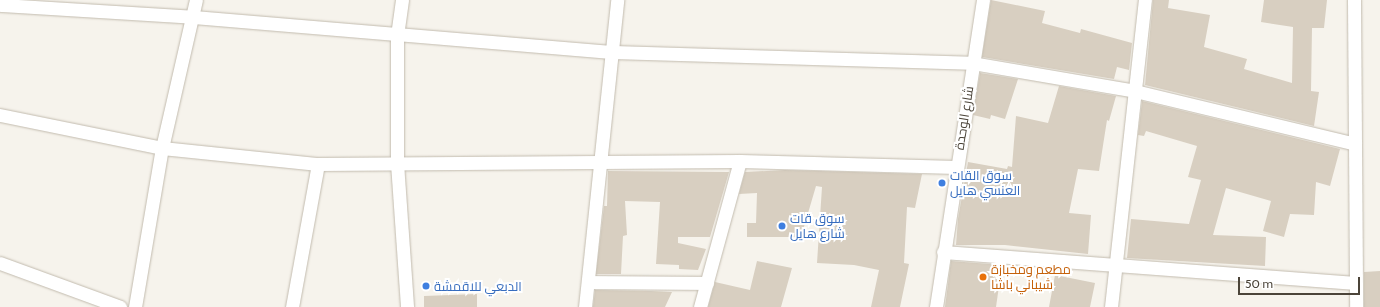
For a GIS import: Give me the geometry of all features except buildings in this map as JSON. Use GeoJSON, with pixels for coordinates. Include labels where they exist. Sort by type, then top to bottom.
{"type":"FeatureCollection","features":[{"type":"Feature","properties":{"kind":"street"},"geometry":{"type":"LineString","coordinates":[[135,307],[162,148],[194,17],[196,0]]}},
{"type":"Feature","properties":{"kind":"street"},"geometry":{"type":"LineString","coordinates":[[402,0],[397,34],[397,163],[407,307]]}},
{"type":"Feature","properties":{"kind":"street"},"geometry":{"type":"LineString","coordinates":[[585,307],[617,0]]}},
{"type":"Feature","properties":{"kind":"street","name":"شارع الوحدة"},"geometry":{"type":"LineString","coordinates":[[936,307],[956,167],[983,0]]}},
{"type":"Feature","properties":{"kind":"street"},"geometry":{"type":"LineString","coordinates":[[1111,307],[1145,0]]}},
{"type":"Feature","properties":{"kind":"street"},"geometry":{"type":"LineString","coordinates":[[1354,0],[1356,307]]}},
{"type":"Feature","properties":{"kind":"street"},"geometry":{"type":"LineString","coordinates":[[0,5],[194,17],[611,52],[972,63],[1135,91],[1354,144]]}},
{"type":"Feature","properties":{"kind":"street"},"geometry":{"type":"LineString","coordinates":[[0,115],[162,148],[318,164],[740,161],[956,167]]}},
{"type":"Feature","properties":{"kind":"street"},"geometry":{"type":"LineString","coordinates":[[700,307],[740,161]]}},
{"type":"Feature","properties":{"kind":"street"},"geometry":{"type":"LineString","coordinates":[[292,307],[318,164]]}},
{"type":"Feature","properties":{"kind":"street"},"geometry":{"type":"LineString","coordinates":[[943,252],[1356,283]]}},
{"type":"Feature","properties":{"kind":"street"},"geometry":{"type":"LineString","coordinates":[[0,262],[120,307]]}},
{"type":"Feature","properties":{"kind":"street"},"geometry":{"type":"LineString","coordinates":[[588,282],[707,283]]}},
{"type":"Feature","properties":{"kind":"place","name":"سوق القات العنسي هايل"},"geometry":{"type":"Point","coordinates":[942,183]}},
{"type":"Feature","properties":{"kind":"place","name":"سوق قات شارع هايل"},"geometry":{"type":"Point","coordinates":[782,226]}},
{"type":"Feature","properties":{"kind":"place","name":"مطعم ومخبازة شيباني باشا"},"geometry":{"type":"Point","coordinates":[983,277]}},
{"type":"Feature","properties":{"kind":"place","name":"الدبعي للاقمشة"},"geometry":{"type":"Point","coordinates":[426,286]}}]}
